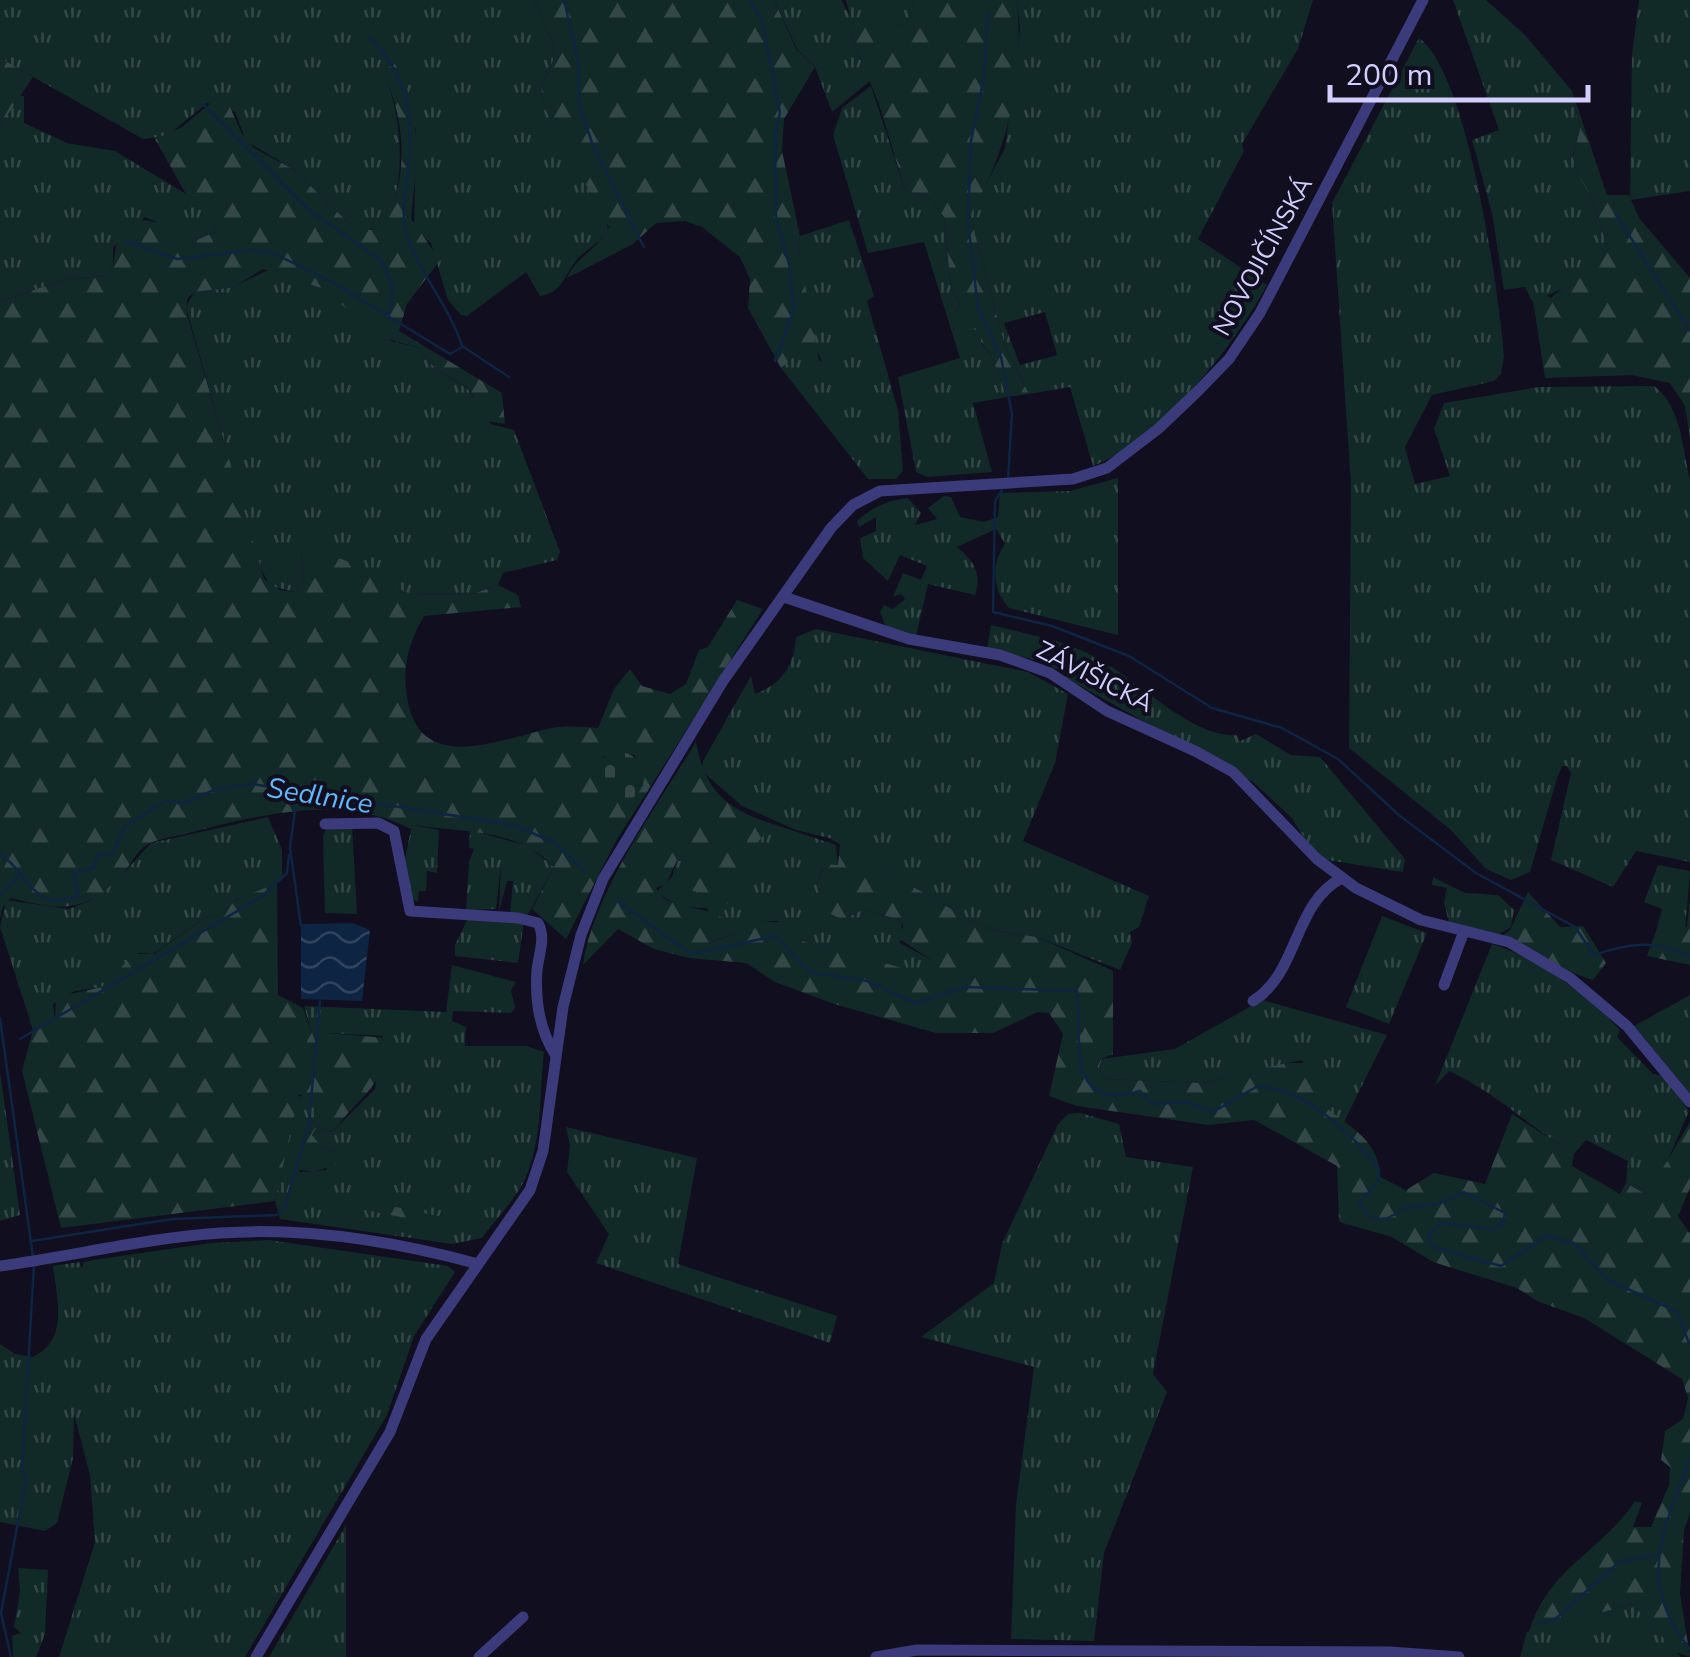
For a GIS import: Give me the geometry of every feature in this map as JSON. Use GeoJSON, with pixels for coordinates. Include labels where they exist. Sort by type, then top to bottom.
{"type":"FeatureCollection","features":[{"type":"Feature","properties":{"kind":"street","name":"NOVOJIČÍNSKÁ"},"geometry":{"type":"LineString","coordinates":[[256,1657],[384,1443],[426,1339],[523,1203],[535,1176],[555,1054],[581,935],[604,879],[693,728],[773,612],[840,517],[868,496],[900,488],[1072,479],[1106,468],[1158,429],[1229,358],[1260,313],[1423,0]]}},
{"type":"Feature","properties":{"kind":"street","name":"ZÁVIŠICKÁ"},"geometry":{"type":"LineString","coordinates":[[784,597],[909,638],[1000,655],[1050,673],[1107,711],[1233,772],[1317,859],[1342,878],[1421,920],[1508,942],[1570,978],[1626,1026],[1690,1102]]}},
{"type":"Feature","properties":{"kind":"street"},"geometry":{"type":"LineString","coordinates":[[325,824],[378,823],[394,831],[410,911],[518,918],[538,923],[542,937],[538,1005],[544,1037],[555,1054]]}},
{"type":"Feature","properties":{"kind":"street"},"geometry":{"type":"LineString","coordinates":[[1253,1002],[1279,977],[1318,898],[1342,878]]}},
{"type":"Feature","properties":{"kind":"street"},"geometry":{"type":"LineString","coordinates":[[1444,986],[1464,931]]}},
{"type":"Feature","properties":{"kind":"street"},"geometry":{"type":"LineString","coordinates":[[0,1266],[220,1233],[327,1237],[428,1250],[478,1264]]}},
{"type":"Feature","properties":{"kind":"street"},"geometry":{"type":"LineString","coordinates":[[479,1657],[523,1617]]}},
{"type":"Feature","properties":{"kind":"street"},"geometry":{"type":"LineString","coordinates":[[876,1657],[917,1650],[1390,1652],[1459,1657]]}},
{"type":"Feature","properties":{"kind":"green space"},"geometry":{"type":"Polygon","coordinates":[[[0,0],[534,0],[554,45],[553,61],[541,87],[546,110],[607,220],[608,232],[578,258],[554,291],[540,296],[526,272],[467,316],[461,315],[448,300],[431,243],[414,229],[416,128],[383,71],[399,133],[398,183],[392,205],[381,222],[365,231],[353,227],[293,169],[246,141],[235,112],[207,103],[167,136],[143,139],[0,58],[0,0]]]}},
{"type":"Feature","properties":{"kind":"green space"},"geometry":{"type":"Polygon","coordinates":[[[534,0],[774,0],[796,49],[815,67],[784,119],[782,151],[820,366],[814,367],[801,351],[781,368],[748,308],[750,279],[740,257],[702,227],[685,221],[656,223],[633,244],[567,278],[609,227],[546,110],[541,87],[553,61],[554,45],[534,0]]]}},
{"type":"Feature","properties":{"kind":"green space"},"geometry":{"type":"Polygon","coordinates":[[[774,0],[841,0],[850,16],[846,0],[914,0],[907,24],[867,26],[850,33],[870,81],[832,112],[815,67],[797,49],[774,0]]]}},
{"type":"Feature","properties":{"kind":"green space"},"geometry":{"type":"Polygon","coordinates":[[[914,0],[1017,0],[1018,56],[1011,111],[995,165],[970,215],[1005,347],[1029,394],[1007,397],[992,357],[981,342],[981,329],[965,331],[955,314],[960,304],[951,289],[944,217],[931,200],[905,190],[879,104],[850,33],[852,25],[907,24],[914,0]]]}},
{"type":"Feature","properties":{"kind":"green space"},"geometry":{"type":"Polygon","coordinates":[[[1017,0],[1313,0],[1298,49],[1242,144],[1244,151],[1198,239],[1267,285],[1235,336],[1193,389],[1144,435],[1093,466],[1070,387],[1029,394],[1005,347],[970,215],[1005,148],[1020,30],[1017,0]],[[1045,312],[1004,323],[1020,365],[1057,355],[1045,312]]]}},
{"type":"Feature","properties":{"kind":"green space"},"geometry":{"type":"Polygon","coordinates":[[[1453,0],[1486,0],[1525,35],[1572,91],[1580,129],[1573,156],[1576,171],[1593,201],[1608,248],[1586,275],[1532,301],[1525,287],[1504,290],[1492,213],[1472,140],[1499,130],[1453,0]]]}},
{"type":"Feature","properties":{"kind":"green space"},"geometry":{"type":"Polygon","coordinates":[[[1639,0],[1690,0],[1690,191],[1630,200],[1632,54],[1639,0]]]}},
{"type":"Feature","properties":{"kind":"green space"},"geometry":{"type":"Polygon","coordinates":[[[1419,38],[1437,59],[1466,137],[1488,237],[1504,356],[1501,374],[1494,381],[1432,395],[1405,447],[1415,484],[1450,476],[1434,429],[1444,403],[1539,387],[1654,386],[1676,417],[1682,442],[1690,480],[1690,862],[1636,851],[1613,887],[1551,860],[1571,773],[1567,766],[1562,766],[1557,778],[1530,872],[1511,880],[1486,869],[1451,830],[1349,748],[1351,484],[1332,203],[1419,38]]]}},
{"type":"Feature","properties":{"kind":"green space"},"geometry":{"type":"Polygon","coordinates":[[[0,58],[33,77],[0,126],[0,58]]]}},
{"type":"Feature","properties":{"kind":"green space"},"geometry":{"type":"Polygon","coordinates":[[[395,64],[411,101],[416,140],[411,219],[440,260],[407,304],[399,331],[502,393],[505,424],[487,421],[469,389],[437,370],[417,347],[383,338],[321,288],[263,269],[234,287],[194,292],[187,299],[187,314],[264,579],[280,590],[295,592],[304,579],[301,554],[308,546],[387,577],[406,594],[470,595],[498,585],[518,595],[521,607],[424,616],[411,645],[406,686],[414,722],[427,737],[444,745],[463,747],[558,727],[598,728],[614,689],[630,669],[642,686],[670,694],[686,684],[699,650],[708,647],[737,600],[763,609],[616,841],[566,939],[532,909],[554,867],[523,845],[488,834],[413,825],[411,829],[384,818],[328,810],[272,814],[155,841],[141,849],[121,876],[95,898],[57,907],[11,898],[3,906],[0,919],[0,302],[65,279],[106,276],[113,266],[119,227],[126,222],[146,220],[197,240],[214,232],[218,214],[186,194],[155,139],[182,127],[213,101],[229,105],[242,134],[254,148],[293,169],[353,227],[371,230],[395,198],[402,154],[396,109],[382,71],[395,64]],[[635,755],[604,756],[597,767],[596,788],[643,786],[635,755]]]}},
{"type":"Feature","properties":{"kind":"green space"},"geometry":{"type":"Polygon","coordinates":[[[871,86],[905,190],[931,200],[944,217],[951,289],[960,304],[955,314],[981,329],[981,343],[992,357],[1007,397],[973,403],[992,472],[927,477],[916,472],[898,377],[960,358],[924,242],[868,253],[833,135],[842,108],[871,86]]]}},
{"type":"Feature","properties":{"kind":"green space"},"geometry":{"type":"Polygon","coordinates":[[[1572,91],[1607,195],[1629,195],[1639,218],[1690,278],[1690,438],[1685,406],[1670,383],[1631,375],[1545,378],[1533,301],[1545,294],[1551,298],[1590,270],[1608,248],[1593,201],[1576,171],[1573,156],[1580,129],[1572,91]]]}},
{"type":"Feature","properties":{"kind":"green space"},"geometry":{"type":"Polygon","coordinates":[[[20,96],[24,96],[24,123],[67,143],[115,151],[219,214],[214,232],[197,240],[145,217],[113,247],[113,266],[106,276],[65,279],[0,302],[0,126],[20,96]]]}},
{"type":"Feature","properties":{"kind":"green space"},"geometry":{"type":"Polygon","coordinates":[[[849,220],[874,296],[867,301],[898,410],[903,471],[896,479],[868,479],[781,368],[801,350],[822,362],[814,344],[798,247],[800,236],[849,220]]]}},
{"type":"Feature","properties":{"kind":"green space"},"geometry":{"type":"Polygon","coordinates":[[[270,269],[321,288],[391,341],[417,347],[437,370],[468,389],[491,424],[514,430],[560,552],[557,560],[503,573],[498,585],[470,595],[406,594],[386,577],[320,552],[301,554],[304,579],[295,592],[270,586],[258,563],[186,307],[194,292],[233,287],[270,269]]]}},
{"type":"Feature","properties":{"kind":"green space"},"geometry":{"type":"Polygon","coordinates":[[[1118,478],[1118,635],[1009,608],[999,593],[995,576],[997,559],[1005,544],[996,529],[957,547],[975,569],[975,595],[928,584],[916,636],[886,627],[880,612],[884,605],[893,609],[905,599],[901,594],[893,597],[903,573],[921,580],[927,566],[900,555],[888,581],[863,558],[860,538],[876,531],[876,517],[859,527],[857,521],[868,512],[908,498],[921,513],[915,525],[937,519],[928,508],[944,496],[951,497],[960,517],[984,522],[998,517],[1000,493],[1070,491],[1118,478]]]}},
{"type":"Feature","properties":{"kind":"green space"},"geometry":{"type":"Polygon","coordinates":[[[991,625],[1083,651],[1201,727],[1237,735],[1240,741],[1256,734],[1291,755],[1320,757],[1405,859],[1403,872],[1327,860],[1312,850],[1291,817],[1253,782],[1066,678],[1066,673],[1036,660],[987,649],[991,625]]]}},
{"type":"Feature","properties":{"kind":"green space"},"geometry":{"type":"Polygon","coordinates":[[[816,629],[1028,672],[1068,694],[1055,763],[1023,841],[1149,896],[1139,927],[1130,932],[1132,943],[1120,970],[1037,937],[992,930],[970,920],[829,838],[796,830],[742,806],[702,771],[703,761],[751,676],[755,694],[773,685],[793,657],[796,637],[816,629]]]}},
{"type":"Feature","properties":{"kind":"green space"},"geometry":{"type":"Polygon","coordinates":[[[696,742],[705,773],[720,796],[742,812],[773,824],[753,848],[754,874],[744,893],[732,896],[728,904],[717,895],[680,889],[685,862],[677,860],[666,884],[656,888],[677,905],[724,919],[708,943],[735,934],[743,915],[753,910],[760,922],[781,922],[802,941],[929,975],[936,963],[892,934],[903,928],[902,921],[864,909],[843,920],[823,910],[817,886],[824,864],[838,865],[840,844],[970,920],[992,930],[1037,937],[1113,971],[1113,1054],[1101,1059],[1097,1067],[1106,1079],[1202,1083],[1287,1063],[1315,1063],[1320,1076],[1313,1083],[1314,1096],[1366,1140],[1378,1162],[1380,1177],[1406,1190],[1434,1173],[1485,1184],[1512,1114],[1574,1154],[1572,1166],[1620,1194],[1626,1183],[1647,1195],[1690,1122],[1690,1188],[1678,1216],[1690,1234],[1690,1513],[1684,1530],[1680,1593],[1690,1657],[1676,1652],[1633,1604],[1529,1632],[1549,1591],[1635,1501],[1642,1503],[1633,1527],[1651,1527],[1669,1485],[1670,1467],[1661,1460],[1665,1431],[1683,1419],[1688,1398],[1682,1379],[1584,1318],[1537,1301],[1517,1288],[1433,1262],[1392,1237],[1339,1222],[1337,1166],[1254,1120],[1208,1125],[1077,1106],[1049,1096],[1063,1034],[1049,1013],[1038,1012],[993,1033],[936,1033],[834,1004],[775,982],[746,963],[689,958],[654,949],[618,929],[583,965],[589,937],[613,879],[696,742]]]}},
{"type":"Feature","properties":{"kind":"green space"},"geometry":{"type":"Polygon","coordinates":[[[609,753],[629,753],[643,767],[643,787],[629,801],[609,801],[595,787],[595,767],[609,753]]]}},
{"type":"Feature","properties":{"kind":"green space"},"geometry":{"type":"Polygon","coordinates":[[[268,817],[282,850],[282,880],[255,896],[238,899],[220,914],[206,917],[153,954],[139,953],[102,987],[75,991],[53,1004],[55,1019],[33,1030],[0,927],[6,900],[69,909],[91,900],[121,876],[151,843],[268,817]]]}},
{"type":"Feature","properties":{"kind":"green space"},"geometry":{"type":"Polygon","coordinates":[[[773,824],[836,845],[838,865],[822,869],[817,886],[838,917],[843,920],[864,909],[902,921],[900,943],[937,963],[929,976],[802,941],[777,921],[760,922],[754,914],[735,934],[707,943],[720,925],[706,908],[679,907],[656,892],[672,877],[677,860],[686,862],[681,889],[731,896],[755,842],[773,824]]]}},
{"type":"Feature","properties":{"kind":"green space"},"geometry":{"type":"Polygon","coordinates":[[[352,825],[357,914],[325,913],[323,835],[327,828],[352,825]]]}},
{"type":"Feature","properties":{"kind":"green space"},"geometry":{"type":"Polygon","coordinates":[[[412,825],[439,830],[437,873],[427,871],[426,891],[419,891],[418,902],[412,899],[404,863],[412,825]]]}},
{"type":"Feature","properties":{"kind":"green space"},"geometry":{"type":"Polygon","coordinates":[[[470,830],[528,846],[554,867],[527,916],[510,914],[513,881],[507,881],[499,912],[501,865],[496,909],[466,910],[469,862],[474,849],[469,848],[470,830]]]}},
{"type":"Feature","properties":{"kind":"green space"},"geometry":{"type":"Polygon","coordinates":[[[1658,865],[1690,871],[1685,930],[1656,931],[1662,909],[1644,902],[1658,865]]]}},
{"type":"Feature","properties":{"kind":"green space"},"geometry":{"type":"Polygon","coordinates":[[[1433,877],[1465,893],[1498,895],[1514,910],[1511,927],[1499,934],[1449,922],[1444,903],[1447,888],[1432,885],[1433,877]]]}},
{"type":"Feature","properties":{"kind":"green space"},"geometry":{"type":"Polygon","coordinates":[[[277,883],[278,995],[303,1008],[317,1046],[325,1046],[327,1033],[387,1038],[382,1068],[371,1088],[336,1128],[329,1132],[317,1126],[312,1135],[321,1146],[335,1152],[336,1165],[313,1172],[295,1169],[319,1105],[299,1094],[275,1201],[61,1228],[22,1071],[33,1030],[55,1019],[56,997],[102,987],[134,954],[154,954],[206,917],[220,914],[238,899],[277,883]]]}},
{"type":"Feature","properties":{"kind":"green space"},"geometry":{"type":"Polygon","coordinates":[[[1528,892],[1560,927],[1583,926],[1606,963],[1593,980],[1502,936],[1510,930],[1528,892]]]}},
{"type":"Feature","properties":{"kind":"green space"},"geometry":{"type":"Polygon","coordinates":[[[1690,897],[1690,965],[1647,956],[1656,931],[1687,927],[1690,897]]]}},
{"type":"Feature","properties":{"kind":"green space"},"geometry":{"type":"Polygon","coordinates":[[[1382,916],[1427,933],[1389,1024],[1346,1007],[1382,916]]]}},
{"type":"Feature","properties":{"kind":"green space"},"geometry":{"type":"Polygon","coordinates":[[[468,918],[524,922],[518,963],[455,956],[455,945],[468,918]]]}},
{"type":"Feature","properties":{"kind":"green space"},"geometry":{"type":"Polygon","coordinates":[[[1492,944],[1544,968],[1593,1004],[1620,1030],[1617,1037],[1653,1074],[1664,1076],[1689,1111],[1660,1178],[1647,1195],[1626,1183],[1628,1161],[1586,1140],[1574,1154],[1449,1071],[1435,1086],[1492,944]]]}},
{"type":"Feature","properties":{"kind":"green space"},"geometry":{"type":"Polygon","coordinates":[[[452,965],[516,982],[511,991],[515,1008],[511,1013],[453,1011],[452,1021],[466,1027],[465,1046],[527,1046],[544,1052],[535,1148],[516,1194],[482,1238],[452,1244],[280,1219],[275,1201],[296,1097],[307,1095],[320,1105],[296,1164],[300,1172],[326,1170],[335,1152],[321,1146],[312,1135],[317,1126],[329,1132],[336,1128],[375,1089],[383,1036],[328,1033],[326,1047],[316,1046],[304,1006],[446,1012],[452,965]]]}},
{"type":"Feature","properties":{"kind":"green space"},"geometry":{"type":"Polygon","coordinates":[[[1690,995],[1690,1093],[1634,1026],[1690,995]]]}},
{"type":"Feature","properties":{"kind":"green space"},"geometry":{"type":"Polygon","coordinates":[[[1262,1000],[1387,1035],[1343,1124],[1313,1096],[1313,1083],[1302,1060],[1202,1083],[1106,1079],[1097,1067],[1101,1059],[1175,1049],[1262,1000]]]}},
{"type":"Feature","properties":{"kind":"green space"},"geometry":{"type":"Polygon","coordinates":[[[0,1071],[20,1215],[0,1221],[0,1071]]]}},
{"type":"Feature","properties":{"kind":"green space"},"geometry":{"type":"Polygon","coordinates":[[[1080,1113],[1119,1124],[1126,1157],[1193,1167],[1153,1374],[1167,1392],[1104,1553],[1094,1641],[1011,1639],[1016,1505],[1034,1367],[921,1337],[994,1283],[1002,1244],[1058,1124],[1068,1114],[1080,1113]]]}},
{"type":"Feature","properties":{"kind":"green space"},"geometry":{"type":"Polygon","coordinates":[[[566,1127],[697,1158],[678,1264],[837,1316],[830,1343],[596,1263],[609,1234],[567,1172],[570,1146],[566,1127]]]}},
{"type":"Feature","properties":{"kind":"green space"},"geometry":{"type":"Polygon","coordinates":[[[349,1197],[475,1224],[473,1232],[347,1206],[349,1197]]]}},
{"type":"Feature","properties":{"kind":"green space"},"geometry":{"type":"Polygon","coordinates":[[[269,1240],[448,1266],[455,1272],[414,1336],[387,1415],[245,1657],[59,1657],[95,1542],[90,1475],[74,1414],[73,1458],[57,1523],[45,1531],[0,1522],[0,1344],[15,1354],[33,1357],[52,1340],[58,1318],[53,1266],[79,1262],[82,1268],[84,1262],[93,1260],[211,1243],[269,1240]]]}},
{"type":"Feature","properties":{"kind":"green space"},"geometry":{"type":"Polygon","coordinates":[[[346,1525],[346,1657],[269,1657],[346,1525]]]}},
{"type":"Feature","properties":{"kind":"green space"},"geometry":{"type":"Polygon","coordinates":[[[18,1568],[48,1570],[45,1634],[36,1657],[13,1657],[12,1636],[21,1633],[14,1627],[20,1591],[18,1568]]]}},
{"type":"Feature","properties":{"kind":"green space"},"geometry":{"type":"Polygon","coordinates":[[[1633,1604],[1681,1657],[1520,1657],[1527,1632],[1633,1604]]]}},
{"type":"Feature","properties":{"kind":"water"},"geometry":{"type":"Polygon","coordinates":[[[353,923],[370,930],[362,1001],[301,999],[301,924],[353,923]]]}},
{"type":"Feature","properties":{"kind":"waterway"},"geometry":{"type":"LineString","coordinates":[[564,0],[579,64],[579,104],[592,143],[644,247]]}},
{"type":"Feature","properties":{"kind":"waterway"},"geometry":{"type":"LineString","coordinates":[[750,0],[762,20],[780,113],[775,133],[776,217],[790,268],[794,309],[775,361]]}},
{"type":"Feature","properties":{"kind":"waterway"},"geometry":{"type":"LineString","coordinates":[[988,13],[984,77],[971,141],[968,222],[978,308],[1001,357],[1012,414],[1008,478]]}},
{"type":"Feature","properties":{"kind":"waterway"},"geometry":{"type":"LineString","coordinates":[[369,37],[394,69],[407,103],[410,139],[404,215],[409,242],[462,346],[509,377]]}},
{"type":"Feature","properties":{"kind":"waterway"},"geometry":{"type":"LineString","coordinates":[[203,104],[310,211],[381,260],[393,286],[388,317]]}},
{"type":"Feature","properties":{"kind":"waterway"},"geometry":{"type":"LineString","coordinates":[[1615,213],[1690,331]]}},
{"type":"Feature","properties":{"kind":"waterway"},"geometry":{"type":"LineString","coordinates":[[126,241],[177,259],[253,250],[273,253],[339,286],[450,354],[462,347]]}},
{"type":"Feature","properties":{"kind":"waterway"},"geometry":{"type":"LineString","coordinates":[[1002,490],[995,501],[993,612],[1052,626],[1129,656],[1212,708],[1282,728],[1338,759],[1400,816],[1476,873],[1575,927],[1594,955],[1654,945],[1690,957]]}},
{"type":"Feature","properties":{"kind":"waterway","name":"Sedlnice"},"geometry":{"type":"LineString","coordinates":[[0,854],[33,889],[50,900],[78,896],[74,874],[94,867],[98,855],[113,853],[125,826],[168,800],[182,804],[214,790],[252,784],[514,825],[555,843],[586,872]]}},
{"type":"Feature","properties":{"kind":"waterway"},"geometry":{"type":"LineString","coordinates":[[297,795],[290,848],[301,926]]}},
{"type":"Feature","properties":{"kind":"waterway"},"geometry":{"type":"LineString","coordinates":[[20,1039],[261,897],[287,873],[289,855]]}},
{"type":"Feature","properties":{"kind":"waterway"},"geometry":{"type":"LineString","coordinates":[[0,895],[20,874]]}},
{"type":"Feature","properties":{"kind":"waterway","name":"Sedlnice"},"geometry":{"type":"LineString","coordinates":[[616,900],[691,954],[775,936],[810,972],[867,981],[915,1003],[965,987],[1077,991],[1082,1067],[1088,1082],[1099,1091],[1115,1095],[1140,1091],[1152,1104],[1186,1102],[1213,1112],[1256,1087],[1291,1094],[1341,1127],[1379,1169],[1378,1181],[1359,1204],[1372,1219],[1386,1219],[1408,1207],[1438,1204],[1464,1192],[1505,1213],[1503,1223],[1495,1229],[1440,1223],[1428,1236],[1433,1247],[1501,1266],[1546,1236],[1574,1243],[1608,1280],[1676,1311],[1690,1345]]}},
{"type":"Feature","properties":{"kind":"waterway"},"geometry":{"type":"LineString","coordinates":[[32,1241],[172,1219],[277,1215],[285,1206],[309,1123],[320,1001]]}},
{"type":"Feature","properties":{"kind":"waterway"},"geometry":{"type":"LineString","coordinates":[[0,1018],[33,1257]]}},
{"type":"Feature","properties":{"kind":"waterway"},"geometry":{"type":"LineString","coordinates":[[11,1657],[1,1613],[26,1479],[22,1470],[34,1265]]}},
{"type":"Feature","properties":{"kind":"waterway"},"geometry":{"type":"LineString","coordinates":[[1690,1458],[1664,1532],[1659,1578],[1673,1624],[1690,1649]]}},
{"type":"Feature","properties":{"kind":"waterway"},"geometry":{"type":"LineString","coordinates":[[1538,1623],[1553,1621],[1619,1562],[1656,1555]]}}]}
